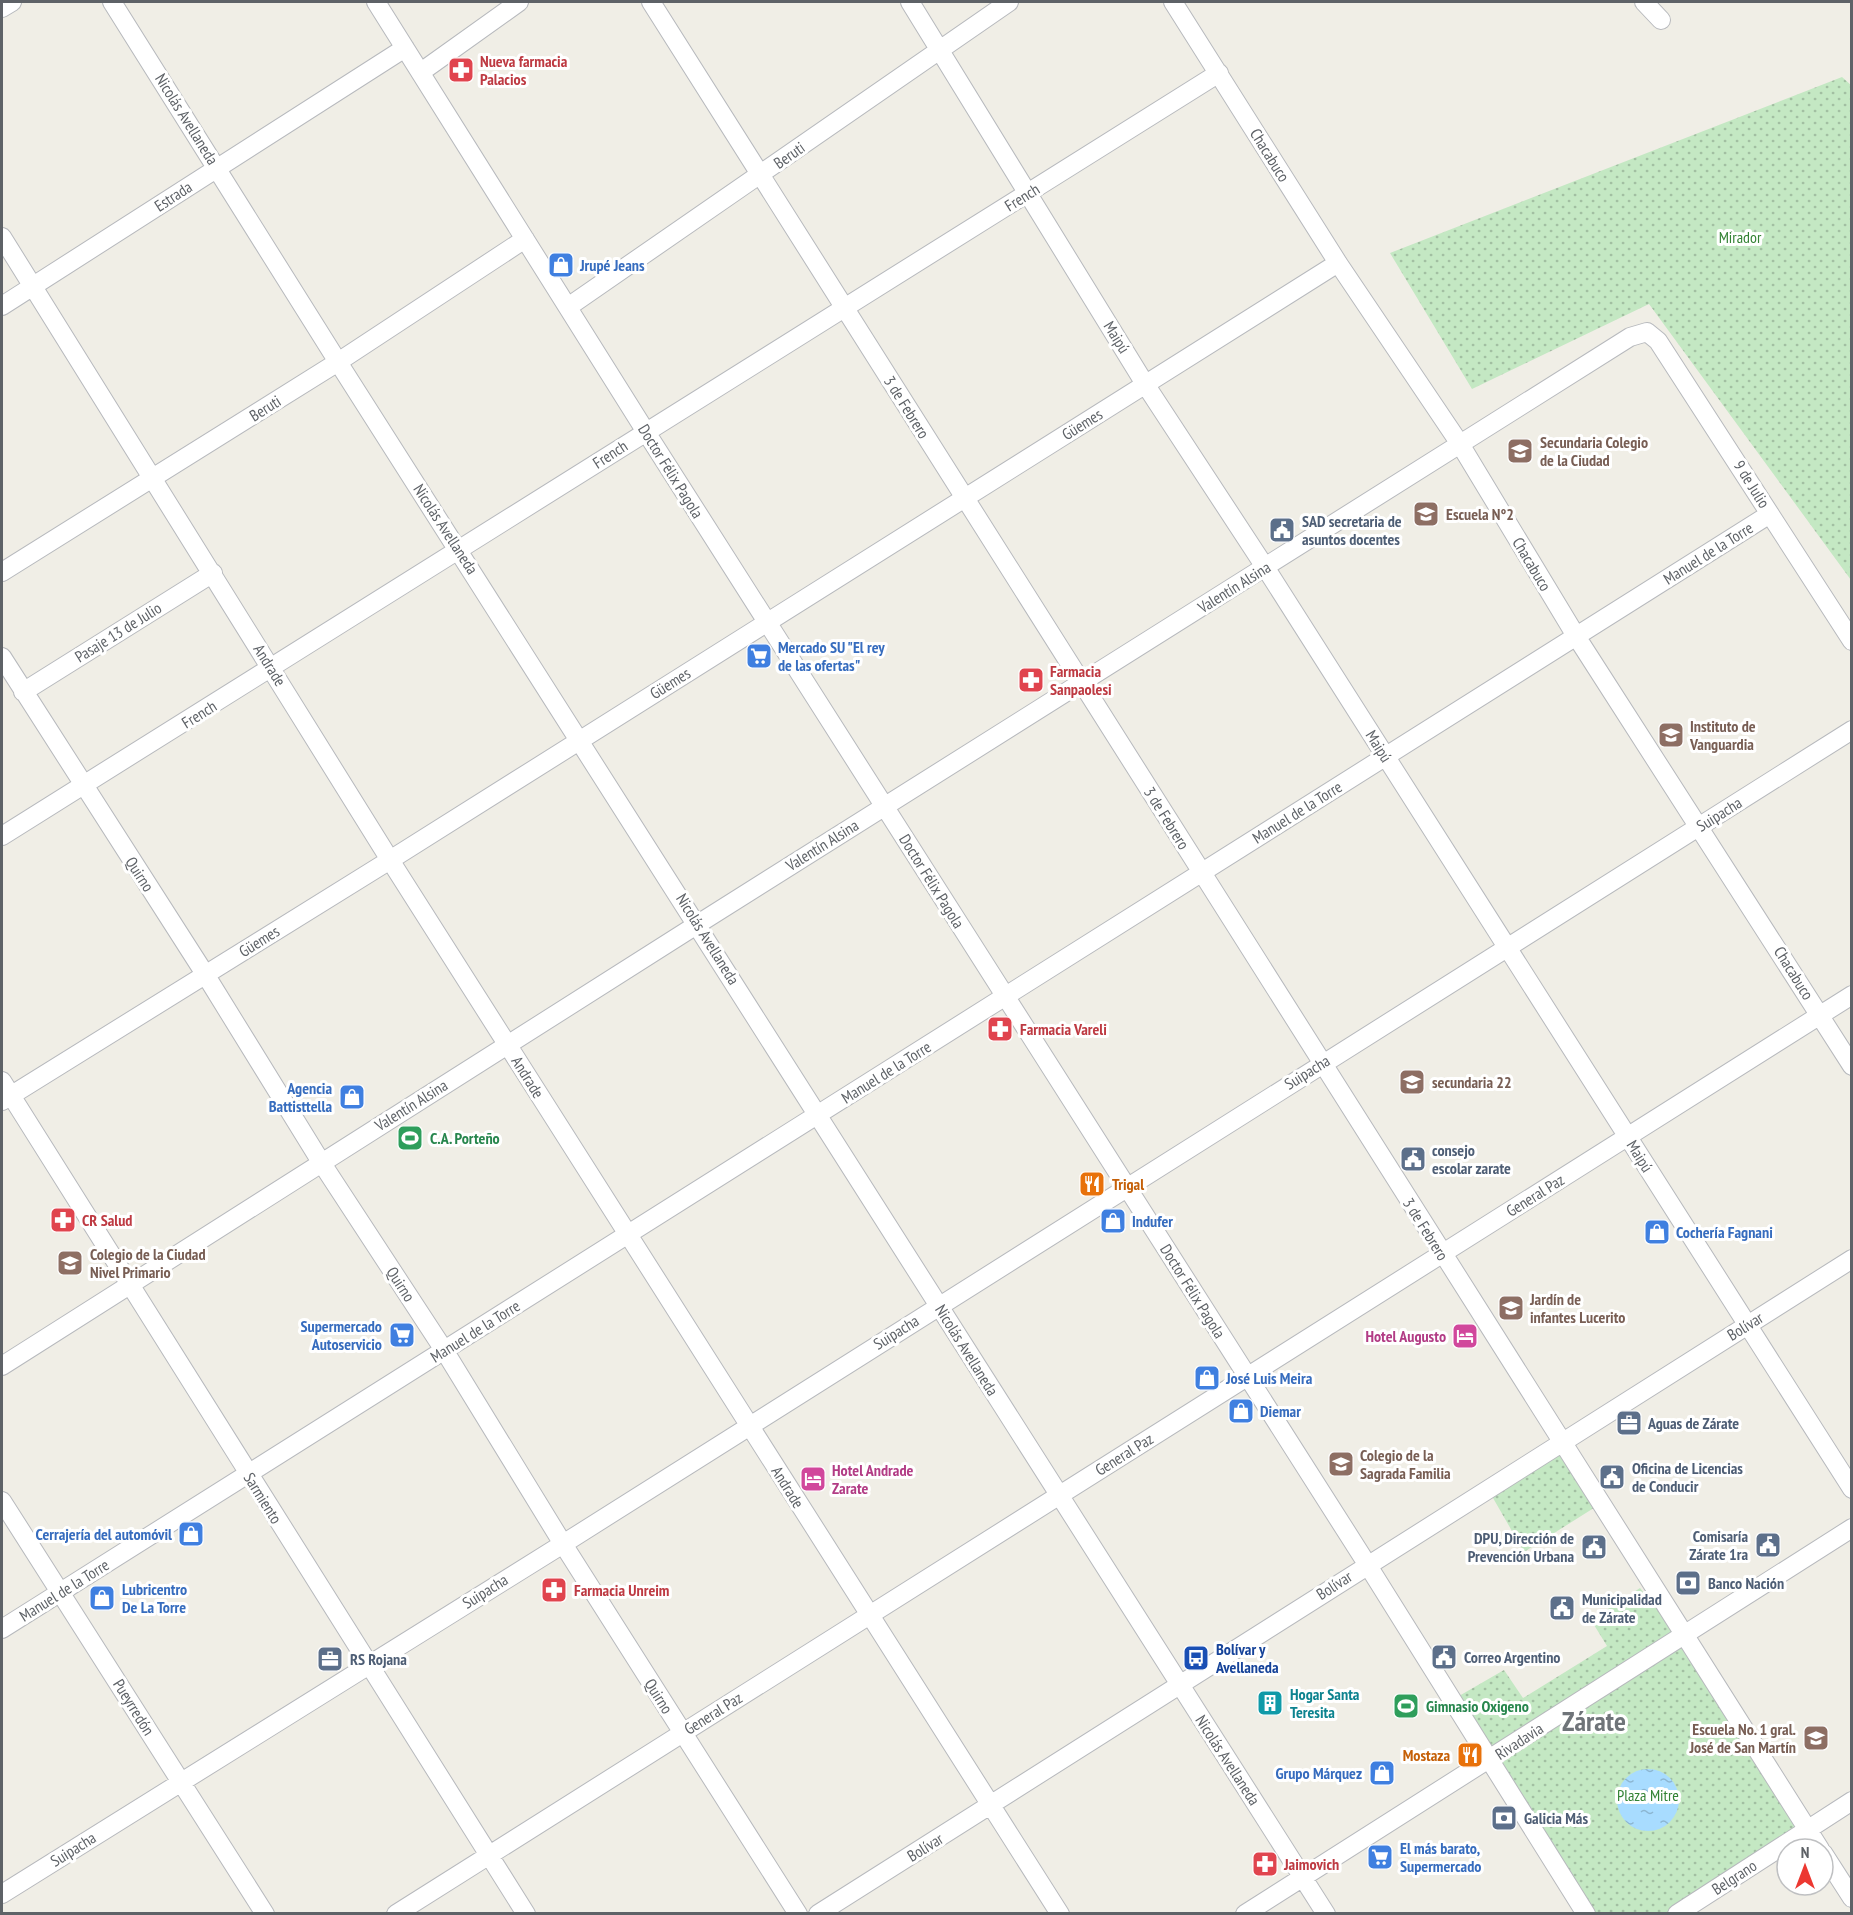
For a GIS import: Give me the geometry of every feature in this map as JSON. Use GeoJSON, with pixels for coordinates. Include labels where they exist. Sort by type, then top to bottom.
{"type":"FeatureCollection","features":[{"type":"Feature","properties":{"kind":"street"},"geometry":{"type":"LineString","coordinates":[[2,8],[12,2]]}},
{"type":"Feature","properties":{"kind":"street","name":"Nicolás Avellaneda"},"geometry":{"type":"LineString","coordinates":[[112,2],[218,167],[338,362],[581,739],[1326,1914]]}},
{"type":"Feature","properties":{"kind":"street","name":"Doctor Félix Pagola"},"geometry":{"type":"LineString","coordinates":[[376,2],[646,432],[1367,1564],[1586,1914]]}},
{"type":"Feature","properties":{"kind":"street"},"geometry":{"type":"LineString","coordinates":[[421,72],[519,2]]}},
{"type":"Feature","properties":{"kind":"street","name":"3 de Febrero"},"geometry":{"type":"LineString","coordinates":[[651,2],[1682,1634],[1813,1837]]}},
{"type":"Feature","properties":{"kind":"street","name":"Maipú"},"geometry":{"type":"LineString","coordinates":[[910,2],[1145,384],[1265,567],[1851,1489]]}},
{"type":"Feature","properties":{"kind":"street","name":"Beruti"},"geometry":{"type":"LineString","coordinates":[[568,307],[761,175],[939,48],[1009,2]]}},
{"type":"Feature","properties":{"kind":"street","name":"Chacabuco"},"geometry":{"type":"LineString","coordinates":[[1173,2],[1338,263],[1460,444],[1576,636],[1700,826],[1851,1066]]}},
{"type":"Feature","properties":{"kind":"street"},"geometry":{"type":"LineString","coordinates":[[1644,2],[1661,20]]}},
{"type":"Feature","properties":{"kind":"street","name":"Estrada"},"geometry":{"type":"LineString","coordinates":[[2,306],[405,48]]}},
{"type":"Feature","properties":{"kind":"street","name":"French"},"geometry":{"type":"LineString","coordinates":[[2,836],[460,551],[1219,73]]}},
{"type":"Feature","properties":{"kind":"street","name":"Andrade"},"geometry":{"type":"LineString","coordinates":[[2,237],[390,860],[1060,1914]]}},
{"type":"Feature","properties":{"kind":"street","name":"Beruti"},"geometry":{"type":"LineString","coordinates":[[2,572],[338,362],[525,239]]}},
{"type":"Feature","properties":{"kind":"street","name":"Güemes"},"geometry":{"type":"LineString","coordinates":[[4,1092],[205,974],[390,860],[1338,263]]}},
{"type":"Feature","properties":{"kind":"street","name":"Valentín Alsina"},"geometry":{"type":"LineString","coordinates":[[2,1366],[507,1044],[1630,337],[1647,332]]}},
{"type":"Feature","properties":{"kind":"street","name":"9 de Julio"},"geometry":{"type":"LineString","coordinates":[[1647,332],[1658,341],[1685,380],[1851,641]]}},
{"type":"Feature","properties":{"kind":"street","name":"Manuel de la Torre"},"geometry":{"type":"LineString","coordinates":[[2,1629],[1770,514]]}},
{"type":"Feature","properties":{"kind":"street","name":"Pasaje 13 de Julio"},"geometry":{"type":"LineString","coordinates":[[23,692],[213,573]]}},
{"type":"Feature","properties":{"kind":"street","name":"Quirno"},"geometry":{"type":"LineString","coordinates":[[2,657],[83,787],[205,974],[321,1162],[444,1350],[562,1544],[798,1914]]}},
{"type":"Feature","properties":{"kind":"street","name":"Suipacha"},"geometry":{"type":"LineString","coordinates":[[2,1894],[562,1544],[1851,730]]}},
{"type":"Feature","properties":{"kind":"street","name":"General Paz"},"geometry":{"type":"LineString","coordinates":[[396,1914],[1851,995]]}},
{"type":"Feature","properties":{"kind":"street","name":"Sarmiento"},"geometry":{"type":"LineString","coordinates":[[4,1092],[129,1284],[526,1914]]}},
{"type":"Feature","properties":{"kind":"street","name":"Bolívar"},"geometry":{"type":"LineString","coordinates":[[819,1914],[1367,1564],[1851,1259]]}},
{"type":"Feature","properties":{"kind":"street","name":"Pueyrredón"},"geometry":{"type":"LineString","coordinates":[[2,1501],[265,1914]]}},
{"type":"Feature","properties":{"kind":"street","name":"Rivadavia"},"geometry":{"type":"LineString","coordinates":[[1245,1914],[1851,1528]]}},
{"type":"Feature","properties":{"kind":"street","name":"Belgrano"},"geometry":{"type":"LineString","coordinates":[[1677,1914],[1851,1801]]}},
{"type":"Feature","properties":{"kind":"street"},"geometry":{"type":"LineString","coordinates":[[1835,1872],[1851,1898]]}},
{"type":"Feature","properties":{"kind":"green space","name":"Mirador"},"geometry":{"type":"Polygon","coordinates":[[[1842,77],[1852,86],[1851,580],[1649,304],[1472,389],[1390,253],[1842,77]]]}},
{"type":"Feature","properties":{"kind":"green space"},"geometry":{"type":"Polygon","coordinates":[[[1561,1447],[1597,1506],[1524,1552],[1489,1491],[1561,1447]]]}},
{"type":"Feature","properties":{"kind":"green space"},"geometry":{"type":"Polygon","coordinates":[[[1640,1588],[1676,1633],[1494,1751],[1459,1696],[1504,1670],[1523,1698],[1607,1646],[1591,1620],[1640,1588]]]}},
{"type":"Feature","properties":{"kind":"green space","name":"Plaza Mitre"},"geometry":{"type":"Polygon","coordinates":[[[1681,1646],[1795,1826],[1792,1832],[1784,1837],[1775,1837],[1775,1843],[1667,1913],[1593,1913],[1500,1762],[1681,1646]]]}},
{"type":"Feature","properties":{"kind":"water"},"geometry":{"type":"Polygon","coordinates":[[[1648,1769],[1665,1774],[1670,1778],[1674,1783],[1679,1800],[1674,1817],[1670,1822],[1665,1826],[1648,1831],[1631,1826],[1626,1822],[1622,1817],[1617,1800],[1622,1783],[1626,1778],[1631,1774],[1648,1769]]]}},
{"type":"Feature","properties":{"kind":"place","name":"Nueva farmacia Palacios"},"geometry":{"type":"Point","coordinates":[461,70]}},
{"type":"Feature","properties":{"kind":"place","name":"Jrupé Jeans"},"geometry":{"type":"Point","coordinates":[561,265]}},
{"type":"Feature","properties":{"kind":"place","name":"Secundaria Colegio de la Ciudad"},"geometry":{"type":"Point","coordinates":[1520,451]}},
{"type":"Feature","properties":{"kind":"place","name":"Escuela N°2"},"geometry":{"type":"Point","coordinates":[1426,514]}},
{"type":"Feature","properties":{"kind":"place","name":"SAD secretaria de asuntos docentes"},"geometry":{"type":"Point","coordinates":[1282,530]}},
{"type":"Feature","properties":{"kind":"place","name":"Mercado SU \"El rey de las ofertas\""},"geometry":{"type":"Point","coordinates":[759,656]}},
{"type":"Feature","properties":{"kind":"place","name":"Farmacia Sanpaolesi"},"geometry":{"type":"Point","coordinates":[1031,680]}},
{"type":"Feature","properties":{"kind":"place","name":"Instituto de Vanguardia"},"geometry":{"type":"Point","coordinates":[1671,735]}},
{"type":"Feature","properties":{"kind":"place","name":"Farmacia Vareli"},"geometry":{"type":"Point","coordinates":[1000,1029]}},
{"type":"Feature","properties":{"kind":"place","name":"secundaria 22"},"geometry":{"type":"Point","coordinates":[1412,1082]}},
{"type":"Feature","properties":{"kind":"place","name":"Agencia Battisttella"},"geometry":{"type":"Point","coordinates":[352,1097]}},
{"type":"Feature","properties":{"kind":"place","name":"C.A. Porteño"},"geometry":{"type":"Point","coordinates":[410,1138]}},
{"type":"Feature","properties":{"kind":"place","name":"consejo escolar zarate"},"geometry":{"type":"Point","coordinates":[1413,1159]}},
{"type":"Feature","properties":{"kind":"place","name":"Trigal"},"geometry":{"type":"Point","coordinates":[1092,1184]}},
{"type":"Feature","properties":{"kind":"place","name":"CR Salud"},"geometry":{"type":"Point","coordinates":[63,1220]}},
{"type":"Feature","properties":{"kind":"place","name":"Indufer"},"geometry":{"type":"Point","coordinates":[1113,1221]}},
{"type":"Feature","properties":{"kind":"place","name":"Cochería Fagnani"},"geometry":{"type":"Point","coordinates":[1657,1232]}},
{"type":"Feature","properties":{"kind":"place","name":"Colegio de la Ciudad Nivel Primario"},"geometry":{"type":"Point","coordinates":[70,1263]}},
{"type":"Feature","properties":{"kind":"place","name":"Jardín de infantes Lucerito"},"geometry":{"type":"Point","coordinates":[1511,1308]}},
{"type":"Feature","properties":{"kind":"place","name":"Supermercado Autoservicio"},"geometry":{"type":"Point","coordinates":[402,1335]}},
{"type":"Feature","properties":{"kind":"place","name":"Hotel Augusto"},"geometry":{"type":"Point","coordinates":[1465,1336]}},
{"type":"Feature","properties":{"kind":"place","name":"José Luis Meira"},"geometry":{"type":"Point","coordinates":[1207,1378]}},
{"type":"Feature","properties":{"kind":"place","name":"Diemar"},"geometry":{"type":"Point","coordinates":[1241,1411]}},
{"type":"Feature","properties":{"kind":"place","name":"Aguas de Zárate"},"geometry":{"type":"Point","coordinates":[1629,1423]}},
{"type":"Feature","properties":{"kind":"place","name":"Colegio de la Sagrada Familia"},"geometry":{"type":"Point","coordinates":[1341,1464]}},
{"type":"Feature","properties":{"kind":"place","name":"Oficina de Licencias de Conducir"},"geometry":{"type":"Point","coordinates":[1612,1477]}},
{"type":"Feature","properties":{"kind":"place","name":"Hotel Andrade Zarate"},"geometry":{"type":"Point","coordinates":[813,1479]}},
{"type":"Feature","properties":{"kind":"place","name":"Cerrajería del automóvil"},"geometry":{"type":"Point","coordinates":[191,1534]}},
{"type":"Feature","properties":{"kind":"place","name":"Comisaría Zárate 1ra"},"geometry":{"type":"Point","coordinates":[1768,1545]}},
{"type":"Feature","properties":{"kind":"place","name":"DPU, Dirección de Prevención Urbana"},"geometry":{"type":"Point","coordinates":[1594,1547]}},
{"type":"Feature","properties":{"kind":"place","name":"Banco Nación"},"geometry":{"type":"Point","coordinates":[1688,1583]}},
{"type":"Feature","properties":{"kind":"place","name":"Farmacia Unreim"},"geometry":{"type":"Point","coordinates":[554,1590]}},
{"type":"Feature","properties":{"kind":"place","name":"Lubricentro De La Torre"},"geometry":{"type":"Point","coordinates":[102,1598]}},
{"type":"Feature","properties":{"kind":"place","name":"Municipalidad de Zárate"},"geometry":{"type":"Point","coordinates":[1562,1608]}},
{"type":"Feature","properties":{"kind":"place","name":"Correo Argentino"},"geometry":{"type":"Point","coordinates":[1444,1657]}},
{"type":"Feature","properties":{"kind":"place","name":"Bolívar y Avellaneda"},"geometry":{"type":"Point","coordinates":[1196,1658]}},
{"type":"Feature","properties":{"kind":"place","name":"RS Rojana"},"geometry":{"type":"Point","coordinates":[330,1659]}},
{"type":"Feature","properties":{"kind":"place","name":"Hogar Santa Teresita"},"geometry":{"type":"Point","coordinates":[1270,1703]}},
{"type":"Feature","properties":{"kind":"place","name":"Gimnasio Oxigeno"},"geometry":{"type":"Point","coordinates":[1406,1706]}},
{"type":"Feature","properties":{"kind":"place","name":"Escuela No. 1 gral. José de San Martín"},"geometry":{"type":"Point","coordinates":[1816,1738]}},
{"type":"Feature","properties":{"kind":"place","name":"Mostaza"},"geometry":{"type":"Point","coordinates":[1470,1755]}},
{"type":"Feature","properties":{"kind":"place","name":"Grupo Márquez"},"geometry":{"type":"Point","coordinates":[1382,1773]}},
{"type":"Feature","properties":{"kind":"place","name":"Galicia Más"},"geometry":{"type":"Point","coordinates":[1504,1818]}},
{"type":"Feature","properties":{"kind":"place","name":"El más barato, Supermercado"},"geometry":{"type":"Point","coordinates":[1380,1857]}},
{"type":"Feature","properties":{"kind":"place","name":"Jaimovich"},"geometry":{"type":"Point","coordinates":[1265,1864]}},
{"type":"Feature","properties":{"kind":"district","name":"Zárate"},"geometry":{"type":"Point","coordinates":[1594,1720]}}]}
